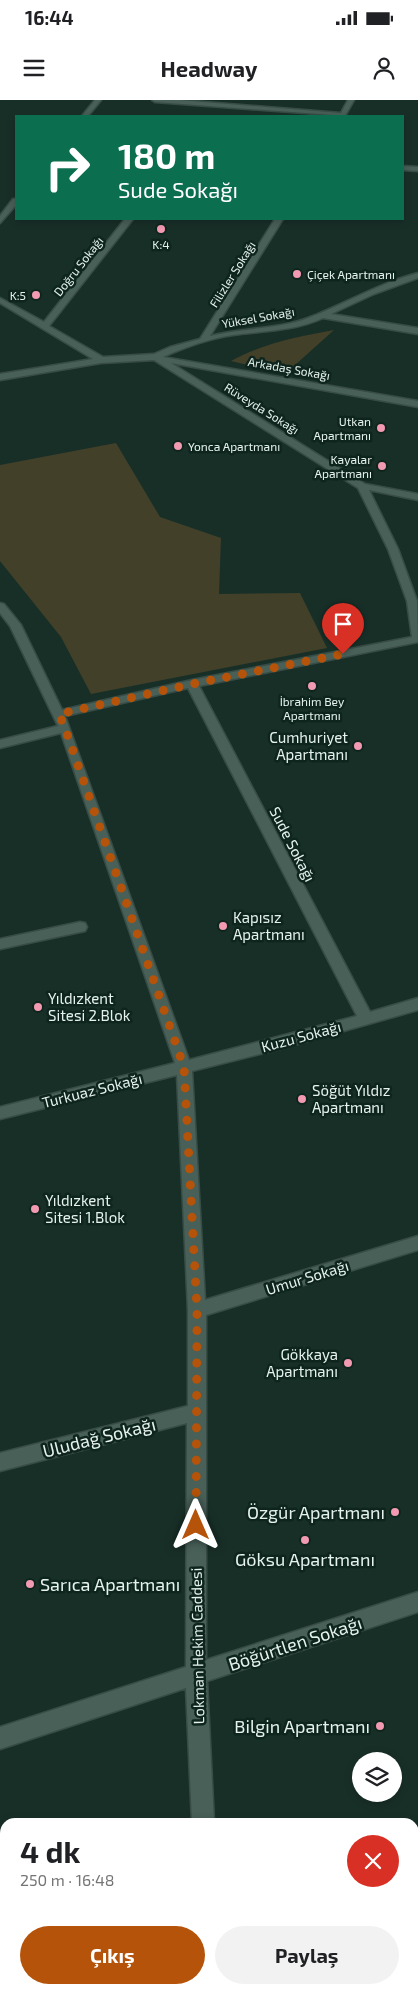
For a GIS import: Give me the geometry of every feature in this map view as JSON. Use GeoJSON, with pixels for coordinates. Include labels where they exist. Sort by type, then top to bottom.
{"type":"FeatureCollection","features":[{"type":"Feature","properties":{"kind":"street"},"geometry":{"type":"LineString","coordinates":[[86,115],[98,100]]}},
{"type":"Feature","properties":{"kind":"street"},"geometry":{"type":"LineString","coordinates":[[155,100],[216,109],[324,115]]}},
{"type":"Feature","properties":{"kind":"street"},"geometry":{"type":"LineString","coordinates":[[343,115],[351,100]]}},
{"type":"Feature","properties":{"kind":"street"},"geometry":{"type":"LineString","coordinates":[[404,168],[418,170]]}},
{"type":"Feature","properties":{"kind":"street"},"geometry":{"type":"LineString","coordinates":[[0,221],[15,202]]}},
{"type":"Feature","properties":{"kind":"street","name":"Doğru Sokağı"},"geometry":{"type":"LineString","coordinates":[[45,326],[128,220]]}},
{"type":"Feature","properties":{"kind":"street","name":"Filizler Sokağı"},"geometry":{"type":"LineString","coordinates":[[203,341],[278,220]]}},
{"type":"Feature","properties":{"kind":"street","name":"Yüksel Sokağı"},"geometry":{"type":"LineString","coordinates":[[156,357],[173,349],[232,333],[256,331],[309,321],[371,292],[418,275]]}},
{"type":"Feature","properties":{"kind":"street"},"geometry":{"type":"LineString","coordinates":[[0,300],[101,360]]}},
{"type":"Feature","properties":{"kind":"street"},"geometry":{"type":"LineString","coordinates":[[322,315],[418,331]]}},
{"type":"Feature","properties":{"kind":"street"},"geometry":{"type":"LineString","coordinates":[[0,377],[101,360],[156,357]]}},
{"type":"Feature","properties":{"kind":"street","name":"Arkadaş Sokağı"},"geometry":{"type":"LineString","coordinates":[[156,357],[418,404]]}},
{"type":"Feature","properties":{"kind":"street","name":"Rüveyda Sokağı"},"geometry":{"type":"LineString","coordinates":[[156,357],[362,486]]}},
{"type":"Feature","properties":{"kind":"street"},"geometry":{"type":"LineString","coordinates":[[0,386],[48,369]]}},
{"type":"Feature","properties":{"kind":"street"},"geometry":{"type":"LineString","coordinates":[[362,486],[418,497]]}},
{"type":"Feature","properties":{"kind":"street"},"geometry":{"type":"LineString","coordinates":[[0,744],[62,721],[192,684],[418,639],[415,602],[393,549],[362,486]]}},
{"type":"Feature","properties":{"kind":"street","name":"Lokman Hekim Caddesi"},"geometry":{"type":"LineString","coordinates":[[0,606],[15,625],[62,721],[184,1067],[197,1310],[196,1675],[203,1818]]}},
{"type":"Feature","properties":{"kind":"street","name":"Sude Sokağı"},"geometry":{"type":"LineString","coordinates":[[192,684],[366,1018]]}},
{"type":"Feature","properties":{"kind":"street"},"geometry":{"type":"LineString","coordinates":[[0,944],[80,927]]}},
{"type":"Feature","properties":{"kind":"street","name":"Kuzu Sokağı"},"geometry":{"type":"LineString","coordinates":[[184,1067],[418,1004]]}},
{"type":"Feature","properties":{"kind":"street","name":"Turkuaz Sokağı"},"geometry":{"type":"LineString","coordinates":[[0,1113],[184,1067]]}},
{"type":"Feature","properties":{"kind":"street","name":"Umur Sokağı"},"geometry":{"type":"LineString","coordinates":[[197,1310],[418,1244]]}},
{"type":"Feature","properties":{"kind":"street","name":"Uludağ Sokağı"},"geometry":{"type":"LineString","coordinates":[[0,1462],[197,1412]]}},
{"type":"Feature","properties":{"kind":"street","name":"Böğürtlen Sokağı"},"geometry":{"type":"LineString","coordinates":[[0,1738],[418,1602]]}},
{"type":"Feature","properties":{"kind":"shaded area"},"geometry":{"type":"Polygon","coordinates":[[[334,330],[285,374],[231,361],[268,345],[334,330]]]}},
{"type":"Feature","properties":{"kind":"shaded area"},"geometry":{"type":"Polygon","coordinates":[[[116,443],[160,517],[221,538],[219,594],[300,593],[327,648],[91,694],[61,637],[0,561],[0,465],[116,443]]]}},
{"type":"Feature","properties":{"kind":"place","name":"K:4"},"geometry":{"type":"Point","coordinates":[161,229]}},
{"type":"Feature","properties":{"kind":"place","name":"Çiçek Apartmanı"},"geometry":{"type":"Point","coordinates":[297,274]}},
{"type":"Feature","properties":{"kind":"place","name":"K:5"},"geometry":{"type":"Point","coordinates":[36,295]}},
{"type":"Feature","properties":{"kind":"place","name":"Utkan Apartmanı"},"geometry":{"type":"Point","coordinates":[381,428]}},
{"type":"Feature","properties":{"kind":"place","name":"Yonca Apartmanı"},"geometry":{"type":"Point","coordinates":[178,446]}},
{"type":"Feature","properties":{"kind":"place","name":"Kayalar Apartmanı"},"geometry":{"type":"Point","coordinates":[382,466]}},
{"type":"Feature","properties":{"kind":"place","name":"İbrahim Bey Apartmanı"},"geometry":{"type":"Point","coordinates":[312,686]}},
{"type":"Feature","properties":{"kind":"place","name":"Cumhuriyet Apartmanı"},"geometry":{"type":"Point","coordinates":[358,746]}},
{"type":"Feature","properties":{"kind":"place","name":"Kapısız Apartmanı"},"geometry":{"type":"Point","coordinates":[223,926]}},
{"type":"Feature","properties":{"kind":"place","name":"Yıldızkent Sitesi 2.Blok"},"geometry":{"type":"Point","coordinates":[38,1007]}},
{"type":"Feature","properties":{"kind":"place","name":"Söğüt Yıldız Apartmanı"},"geometry":{"type":"Point","coordinates":[302,1099]}},
{"type":"Feature","properties":{"kind":"place","name":"Yıldızkent Sitesi 1.Blok"},"geometry":{"type":"Point","coordinates":[35,1209]}},
{"type":"Feature","properties":{"kind":"place","name":"Gökkaya Apartmanı"},"geometry":{"type":"Point","coordinates":[348,1363]}},
{"type":"Feature","properties":{"kind":"place","name":"Özgür Apartmanı"},"geometry":{"type":"Point","coordinates":[395,1512]}},
{"type":"Feature","properties":{"kind":"place","name":"Göksu Apartmanı"},"geometry":{"type":"Point","coordinates":[305,1540]}},
{"type":"Feature","properties":{"kind":"place","name":"Sarıca Apartmanı"},"geometry":{"type":"Point","coordinates":[30,1584]}},
{"type":"Feature","properties":{"kind":"place","name":"Bilgin Apartmanı"},"geometry":{"type":"Point","coordinates":[380,1726]}},
{"type":"Feature","properties":{"kind":"route"},"geometry":{"type":"LineString","coordinates":[[196,1525],[197,1310],[184,1067],[59,714],[192,684],[343,654]]}}]}
